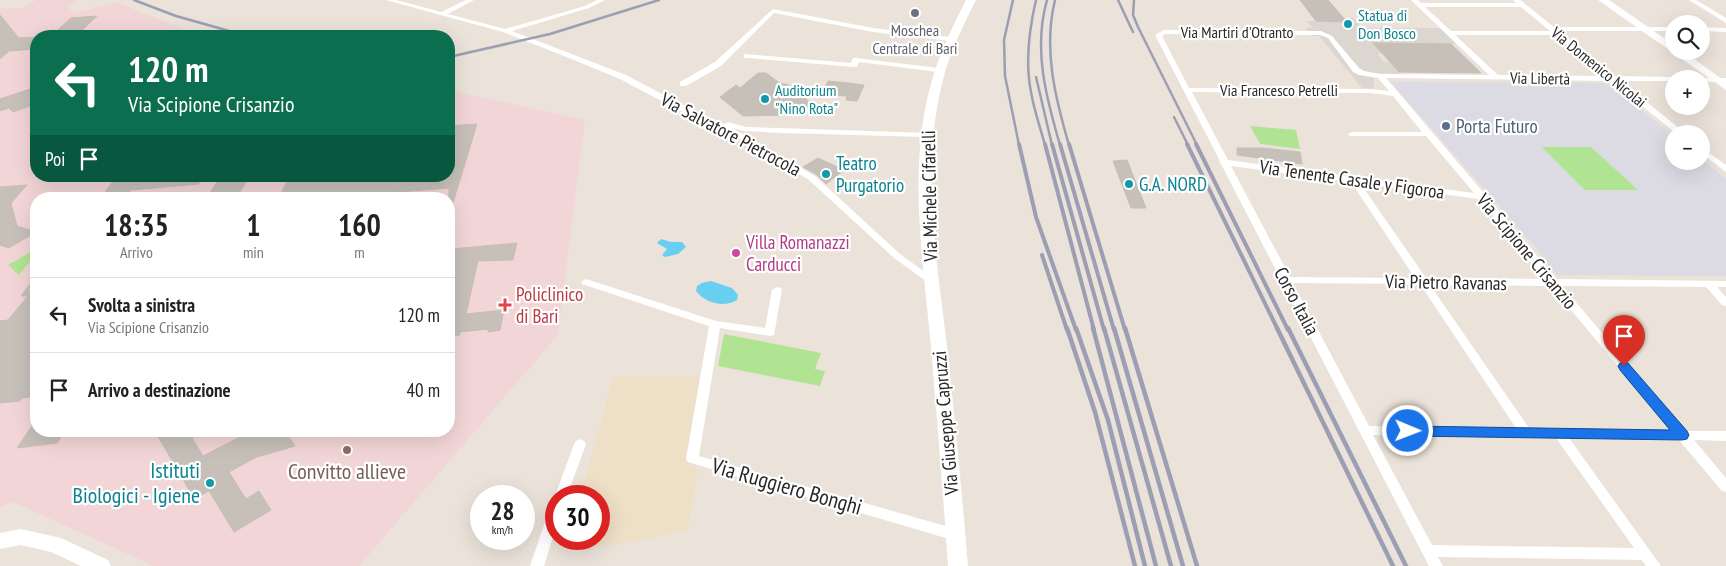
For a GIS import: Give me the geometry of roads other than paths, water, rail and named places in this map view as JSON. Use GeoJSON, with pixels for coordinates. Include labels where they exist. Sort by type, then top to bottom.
{"type":"FeatureCollection","features":[{"type":"Feature","properties":{"kind":"main road","name":"Via Michele Cifarelli"},"geometry":{"type":"LineString","coordinates":[[931,280],[925,189],[926,136],[930,102],[938,70],[950,39],[971,0]]}},
{"type":"Feature","properties":{"kind":"main road"},"geometry":{"type":"LineString","coordinates":[[1603,0],[1665,44]]}},
{"type":"Feature","properties":{"kind":"main road"},"geometry":{"type":"LineString","coordinates":[[1689,60],[1721,80],[1726,87]]}},
{"type":"Feature","properties":{"kind":"main road","name":"Via Giuseppe Capruzzi"},"geometry":{"type":"LineString","coordinates":[[931,280],[958,566]]}},
{"type":"Feature","properties":{"kind":"main road"},"geometry":{"type":"LineString","coordinates":[[0,541],[21,537],[54,544],[96,565]]}},
{"type":"Feature","properties":{"kind":"street","name":"Via Salvatore Pietrocola"},"geometry":{"type":"LineString","coordinates":[[389,0],[509,32],[623,77],[692,113],[738,134],[812,178],[897,256],[931,280]]}},
{"type":"Feature","properties":{"kind":"street"},"geometry":{"type":"LineString","coordinates":[[442,14],[471,0]]}},
{"type":"Feature","properties":{"kind":"street"},"geometry":{"type":"LineString","coordinates":[[509,32],[587,7],[602,0]]}},
{"type":"Feature","properties":{"kind":"street"},"geometry":{"type":"LineString","coordinates":[[1692,0],[1726,21]]}},
{"type":"Feature","properties":{"kind":"street"},"geometry":{"type":"LineString","coordinates":[[1416,2],[1520,3]]}},
{"type":"Feature","properties":{"kind":"street"},"geometry":{"type":"LineString","coordinates":[[1416,2],[1496,78]]}},
{"type":"Feature","properties":{"kind":"street","name":"Via Domenico Nicolai"},"geometry":{"type":"LineString","coordinates":[[1520,3],[1671,125]]}},
{"type":"Feature","properties":{"kind":"street"},"geometry":{"type":"LineString","coordinates":[[683,84],[718,64],[773,11],[872,30],[950,39]]}},
{"type":"Feature","properties":{"kind":"street"},"geometry":{"type":"LineString","coordinates":[[1449,32],[1665,29]]}},
{"type":"Feature","properties":{"kind":"street"},"geometry":{"type":"LineString","coordinates":[[1710,29],[1726,30]]}},
{"type":"Feature","properties":{"kind":"street","name":"Via Martiri d'Otranto"},"geometry":{"type":"LineString","coordinates":[[1158,35],[1164,32],[1317,33],[1330,37],[1359,72],[1381,78]]}},
{"type":"Feature","properties":{"kind":"street","name":"Corso Italia"},"geometry":{"type":"LineString","coordinates":[[1158,35],[1436,566]]}},
{"type":"Feature","properties":{"kind":"street"},"geometry":{"type":"LineString","coordinates":[[747,56],[854,65],[856,60],[938,70]]}},
{"type":"Feature","properties":{"kind":"street"},"geometry":{"type":"LineString","coordinates":[[1371,91],[1378,89],[1381,78]]}},
{"type":"Feature","properties":{"kind":"street","name":"Via Libertà"},"geometry":{"type":"LineString","coordinates":[[1381,78],[1665,79]]}},
{"type":"Feature","properties":{"kind":"street","name":"Via Scipione Crisanzio"},"geometry":{"type":"LineString","coordinates":[[1381,78],[1726,487]]}},
{"type":"Feature","properties":{"kind":"street","name":"Via Francesco Petrelli"},"geometry":{"type":"LineString","coordinates":[[1186,90],[1371,91],[1394,94]]}},
{"type":"Feature","properties":{"kind":"street"},"geometry":{"type":"LineString","coordinates":[[705,119],[745,129],[926,136]]}},
{"type":"Feature","properties":{"kind":"street"},"geometry":{"type":"LineString","coordinates":[[1352,134],[1427,134]]}},
{"type":"Feature","properties":{"kind":"street"},"geometry":{"type":"LineString","coordinates":[[1710,155],[1722,162],[1726,169]]}},
{"type":"Feature","properties":{"kind":"street","name":"Via Tenente Casale y Figoroa"},"geometry":{"type":"LineString","coordinates":[[1224,162],[1481,197]]}},
{"type":"Feature","properties":{"kind":"street"},"geometry":{"type":"LineString","coordinates":[[1353,179],[1526,432]]}},
{"type":"Feature","properties":{"kind":"street","name":"Via Pietro Ravanas"},"geometry":{"type":"LineString","coordinates":[[1286,280],[1726,284]]}},
{"type":"Feature","properties":{"kind":"street"},"geometry":{"type":"LineString","coordinates":[[586,282],[714,324],[770,332],[777,290]]}},
{"type":"Feature","properties":{"kind":"street"},"geometry":{"type":"LineString","coordinates":[[1709,284],[1726,303]]}},
{"type":"Feature","properties":{"kind":"street","name":"Via Ruggiero Bonghi"},"geometry":{"type":"LineString","coordinates":[[714,324],[692,459],[956,535]]}},
{"type":"Feature","properties":{"kind":"street"},"geometry":{"type":"LineString","coordinates":[[1366,430],[1726,436]]}},
{"type":"Feature","properties":{"kind":"street"},"geometry":{"type":"LineString","coordinates":[[1559,433],[1654,566]]}},
{"type":"Feature","properties":{"kind":"street"},"geometry":{"type":"LineString","coordinates":[[565,485],[580,444]]}},
{"type":"Feature","properties":{"kind":"street"},"geometry":{"type":"LineString","coordinates":[[537,566],[545,541]]}},
{"type":"Feature","properties":{"kind":"street"},"geometry":{"type":"LineString","coordinates":[[1429,551],[1646,554]]}},
{"type":"Feature","properties":{"kind":"water"},"geometry":{"type":"Polygon","coordinates":[[[661,239],[671,242],[682,242],[686,247],[678,254],[665,257],[662,255],[667,249],[657,243],[661,239]]]}},
{"type":"Feature","properties":{"kind":"water"},"geometry":{"type":"Polygon","coordinates":[[[711,281],[732,288],[738,295],[737,300],[721,304],[704,299],[696,291],[697,286],[711,281]]]}},
{"type":"Feature","properties":{"kind":"railway"},"geometry":{"type":"LineString","coordinates":[[134,0],[176,16],[226,30]]}},
{"type":"Feature","properties":{"kind":"railway"},"geometry":{"type":"LineString","coordinates":[[455,56],[550,34],[659,0]]}},
{"type":"Feature","properties":{"kind":"railway"},"geometry":{"type":"LineString","coordinates":[[1013,0],[1004,40],[1005,76],[1019,145]]}},
{"type":"Feature","properties":{"kind":"railway"},"geometry":{"type":"LineString","coordinates":[[1036,0],[1031,23],[1028,69],[1032,99],[1045,145]]}},
{"type":"Feature","properties":{"kind":"railway"},"geometry":{"type":"LineString","coordinates":[[1047,0],[1043,18],[1041,55],[1046,91],[1060,145]]}},
{"type":"Feature","properties":{"kind":"railway"},"geometry":{"type":"LineString","coordinates":[[1055,0],[1050,37],[1050,55],[1055,91],[1069,145]]}},
{"type":"Feature","properties":{"kind":"railway"},"geometry":{"type":"LineString","coordinates":[[1118,0],[1133,32]]}},
{"type":"Feature","properties":{"kind":"railway"},"geometry":{"type":"LineString","coordinates":[[1134,0],[1133,15],[1138,27],[1197,145]]}},
{"type":"Feature","properties":{"kind":"railway"},"geometry":{"type":"LineString","coordinates":[[1036,77],[1052,145]]}},
{"type":"Feature","properties":{"kind":"railway"},"geometry":{"type":"LineString","coordinates":[[1174,117],[1188,145]]}},
{"type":"Feature","properties":{"kind":"railway"},"geometry":{"type":"LineString","coordinates":[[1019,144],[1036,217],[1076,330]]}},
{"type":"Feature","properties":{"kind":"railway"},"geometry":{"type":"LineString","coordinates":[[1045,144],[1094,330]]}},
{"type":"Feature","properties":{"kind":"railway"},"geometry":{"type":"LineString","coordinates":[[1052,144],[1104,330]]}},
{"type":"Feature","properties":{"kind":"railway"},"geometry":{"type":"LineString","coordinates":[[1060,144],[1114,330]]}},
{"type":"Feature","properties":{"kind":"railway"},"geometry":{"type":"LineString","coordinates":[[1069,144],[1125,330]]}},
{"type":"Feature","properties":{"kind":"railway"},"geometry":{"type":"LineString","coordinates":[[1187,144],[1278,330]]}},
{"type":"Feature","properties":{"kind":"railway"},"geometry":{"type":"LineString","coordinates":[[1196,144],[1288,330]]}},
{"type":"Feature","properties":{"kind":"railway"},"geometry":{"type":"LineString","coordinates":[[1042,255],[1067,330]]}},
{"type":"Feature","properties":{"kind":"railway"},"geometry":{"type":"LineString","coordinates":[[1067,328],[1095,412],[1135,566]]}},
{"type":"Feature","properties":{"kind":"railway"},"geometry":{"type":"LineString","coordinates":[[1076,328],[1108,420],[1145,566]]}},
{"type":"Feature","properties":{"kind":"railway"},"geometry":{"type":"LineString","coordinates":[[1093,328],[1156,566]]}},
{"type":"Feature","properties":{"kind":"railway"},"geometry":{"type":"LineString","coordinates":[[1104,328],[1171,566]]}},
{"type":"Feature","properties":{"kind":"railway"},"geometry":{"type":"LineString","coordinates":[[1114,328],[1183,566]]}},
{"type":"Feature","properties":{"kind":"railway"},"geometry":{"type":"LineString","coordinates":[[1125,328],[1197,566]]}},
{"type":"Feature","properties":{"kind":"railway"},"geometry":{"type":"LineString","coordinates":[[1277,328],[1393,566]]}},
{"type":"Feature","properties":{"kind":"railway"},"geometry":{"type":"LineString","coordinates":[[1288,328],[1406,566]]}},
{"type":"Feature","properties":{"kind":"place","name":"Moschea Centrale di Bari"},"geometry":{"type":"Point","coordinates":[915,13]}},
{"type":"Feature","properties":{"kind":"place","name":"Statua di Don Bosco"},"geometry":{"type":"Point","coordinates":[1348,24]}},
{"type":"Feature","properties":{"kind":"place","name":"Auditorium \"Nino Rota\""},"geometry":{"type":"Point","coordinates":[765,99]}},
{"type":"Feature","properties":{"kind":"place","name":"Porta Futuro"},"geometry":{"type":"Point","coordinates":[1446,126]}},
{"type":"Feature","properties":{"kind":"place","name":"Teatro Purgatorio"},"geometry":{"type":"Point","coordinates":[826,174]}},
{"type":"Feature","properties":{"kind":"place","name":"G.A. NORD"},"geometry":{"type":"Point","coordinates":[1129,184]}},
{"type":"Feature","properties":{"kind":"place","name":"Villa Romanazzi Carducci"},"geometry":{"type":"Point","coordinates":[736,253]}},
{"type":"Feature","properties":{"kind":"place","name":"Policlinico di Bari"},"geometry":{"type":"Point","coordinates":[505,305]}},
{"type":"Feature","properties":{"kind":"place","name":"Convitto allieve"},"geometry":{"type":"Point","coordinates":[347,450]}},
{"type":"Feature","properties":{"kind":"place","name":"Istituti Biologici - Igiene"},"geometry":{"type":"Point","coordinates":[210,483]}}]}
